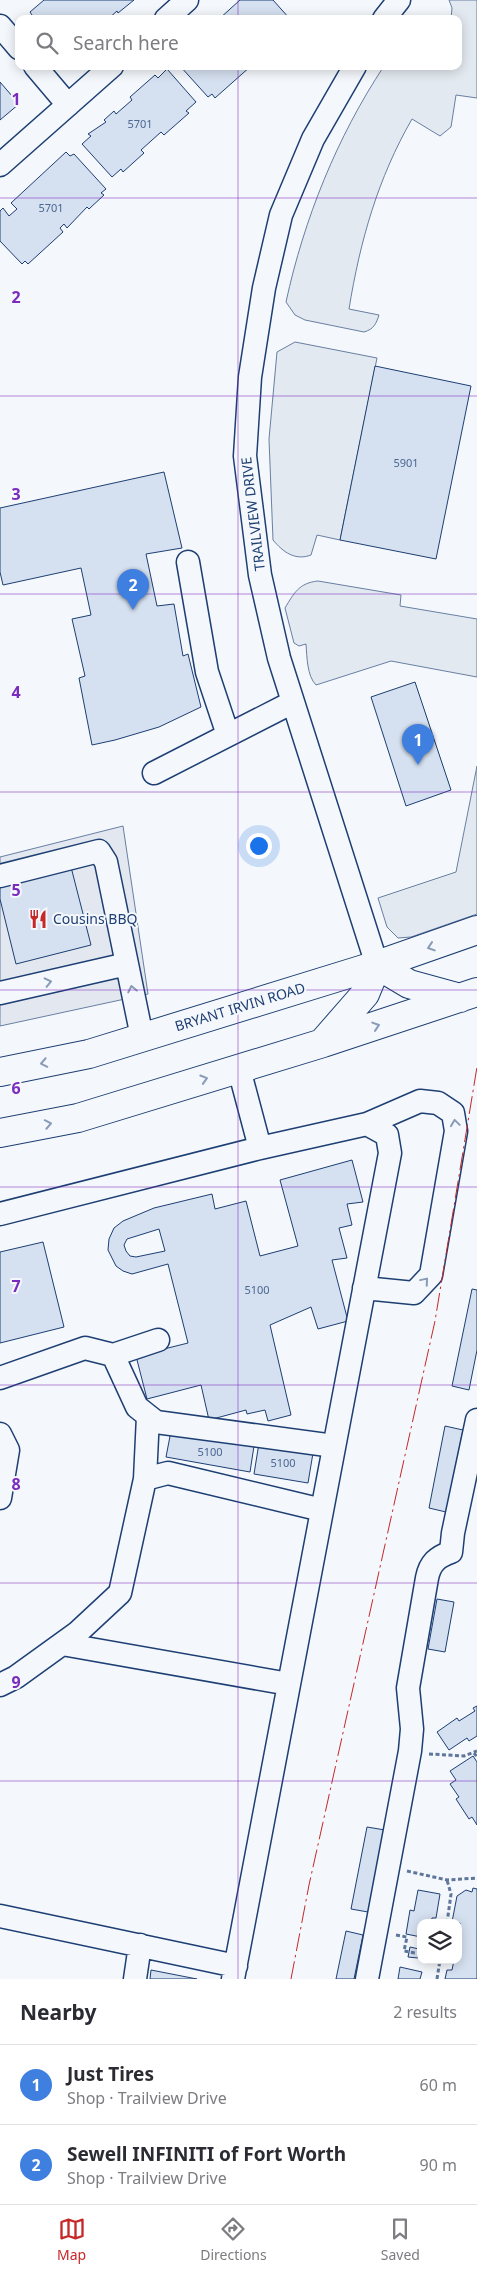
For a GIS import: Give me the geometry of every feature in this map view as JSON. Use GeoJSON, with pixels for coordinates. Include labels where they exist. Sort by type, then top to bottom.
{"type":"FeatureCollection","features":[{"type":"Feature","properties":{"kind":"main road","name":"BRYANT IRVIN ROAD"},"geometry":{"type":"LineString","coordinates":[[0,1072],[89,1054],[377,965],[477,930]]}},
{"type":"Feature","properties":{"kind":"main road"},"geometry":{"type":"LineString","coordinates":[[323,1043],[365,994],[377,965],[410,984],[469,995]]}},
{"type":"Feature","properties":{"kind":"main road"},"geometry":{"type":"LineString","coordinates":[[0,1133],[78,1118],[323,1043],[469,995]]}},
{"type":"Feature","properties":{"kind":"street"},"geometry":{"type":"LineString","coordinates":[[170,15],[187,0]]}},
{"type":"Feature","properties":{"kind":"street"},"geometry":{"type":"LineString","coordinates":[[387,15],[399,0]]}},
{"type":"Feature","properties":{"kind":"street"},"geometry":{"type":"LineString","coordinates":[[0,26],[15,43]]}},
{"type":"Feature","properties":{"kind":"street"},"geometry":{"type":"LineString","coordinates":[[38,70],[68,105]]}},
{"type":"Feature","properties":{"kind":"street"},"geometry":{"type":"LineString","coordinates":[[0,165],[107,70]]}},
{"type":"Feature","properties":{"kind":"street","name":"TRAILVIEW DRIVE"},"geometry":{"type":"LineString","coordinates":[[354,70],[313,139],[281,215],[264,288],[250,377],[245,456],[260,575],[279,658],[377,965]]}},
{"type":"Feature","properties":{"kind":"street"},"geometry":{"type":"LineString","coordinates":[[188,562],[207,672],[228,735]]}},
{"type":"Feature","properties":{"kind":"street"},"geometry":{"type":"LineString","coordinates":[[154,772],[293,702]]}},
{"type":"Feature","properties":{"kind":"street"},"geometry":{"type":"LineString","coordinates":[[0,876],[99,851],[106,862],[142,1037]]}},
{"type":"Feature","properties":{"kind":"street"},"geometry":{"type":"LineString","coordinates":[[0,993],[127,964]]}},
{"type":"Feature","properties":{"kind":"street"},"geometry":{"type":"LineString","coordinates":[[239,1069],[260,1148]]}},
{"type":"Feature","properties":{"kind":"street"},"geometry":{"type":"LineString","coordinates":[[0,1214],[260,1148],[367,1124],[420,1101],[438,1103],[453,1113],[456,1131],[431,1275],[414,1293],[364,1288]]}},
{"type":"Feature","properties":{"kind":"street"},"geometry":{"type":"LineString","coordinates":[[0,1916],[140,1945],[234,1973],[390,1153],[388,1135],[367,1124]]}},
{"type":"Feature","properties":{"kind":"street"},"geometry":{"type":"LineString","coordinates":[[0,1378],[85,1348],[113,1355],[158,1340]]}},
{"type":"Feature","properties":{"kind":"street"},"geometry":{"type":"LineString","coordinates":[[113,1355],[137,1407],[156,1422],[334,1446]]}},
{"type":"Feature","properties":{"kind":"street"},"geometry":{"type":"LineString","coordinates":[[0,1685],[16,1678],[77,1634],[120,1593],[145,1479],[148,1416]]}},
{"type":"Feature","properties":{"kind":"street"},"geometry":{"type":"LineString","coordinates":[[368,1979],[410,1751],[412,1730],[408,1688],[427,1578],[434,1562],[440,1556],[451,1552],[453,1534],[477,1420]]}},
{"type":"Feature","properties":{"kind":"street"},"geometry":{"type":"LineString","coordinates":[[0,1434],[8,1450],[0,1498]]}},
{"type":"Feature","properties":{"kind":"street"},"geometry":{"type":"LineString","coordinates":[[145,1479],[168,1473],[322,1510]]}},
{"type":"Feature","properties":{"kind":"street"},"geometry":{"type":"LineString","coordinates":[[62,1644],[289,1684]]}},
{"type":"Feature","properties":{"kind":"street"},"geometry":{"type":"LineString","coordinates":[[135,1979],[140,1945]]}},
{"type":"Feature","properties":{"kind":"path"},"geometry":{"type":"LineString","coordinates":[[410,1751],[453,1756],[476,1752],[477,1757]]}},
{"type":"Feature","properties":{"kind":"path"},"geometry":{"type":"LineString","coordinates":[[389,1867],[447,1880],[477,1878]]}},
{"type":"Feature","properties":{"kind":"path"},"geometry":{"type":"LineString","coordinates":[[447,1880],[450,1899],[448,1919]]}},
{"type":"Feature","properties":{"kind":"path"},"geometry":{"type":"LineString","coordinates":[[377,1931],[407,1937],[404,1951],[417,1953]]}},
{"type":"Feature","properties":{"kind":"path"},"geometry":{"type":"LineString","coordinates":[[437,1979],[439,1964]]}},
{"type":"Feature","properties":{"kind":"shaded area"},"geometry":{"type":"Polygon","coordinates":[[[449,0],[477,0],[477,98],[456,95],[451,127],[440,136],[412,119],[389,164],[365,235],[349,309],[379,315],[377,321],[372,328],[364,332],[305,320],[295,315],[286,302],[302,240],[337,150],[351,121],[381,70],[462,70],[462,15],[451,15],[452,8],[449,0]]]}},
{"type":"Feature","properties":{"kind":"shaded area"},"geometry":{"type":"Polygon","coordinates":[[[295,342],[377,358],[340,540],[317,535],[311,555],[305,557],[285,552],[273,540],[269,439],[277,352],[295,342]]]}},
{"type":"Feature","properties":{"kind":"shaded area"},"geometry":{"type":"Polygon","coordinates":[[[318,581],[401,595],[400,606],[477,619],[477,677],[391,661],[316,685],[309,672],[306,644],[299,646],[294,643],[285,608],[294,593],[302,586],[318,581]]]}},
{"type":"Feature","properties":{"kind":"shaded area"},"geometry":{"type":"Polygon","coordinates":[[[477,766],[477,914],[411,937],[398,938],[387,927],[378,898],[456,872],[477,766]]]}},
{"type":"Feature","properties":{"kind":"shaded area"},"geometry":{"type":"Polygon","coordinates":[[[123,826],[148,994],[0,1026],[0,857],[123,826]]]}},
{"type":"Feature","properties":{"kind":"building"},"geometry":{"type":"Polygon","coordinates":[[[44,0],[134,0],[118,13],[117,11],[112,15],[32,15],[30,12],[44,0]]]}},
{"type":"Feature","properties":{"kind":"building"},"geometry":{"type":"Polygon","coordinates":[[[240,0],[273,0],[286,15],[223,15],[240,0]]]}},
{"type":"Feature","properties":{"kind":"building"},"geometry":{"type":"Polygon","coordinates":[[[168,70],[196,102],[186,111],[189,113],[164,135],[161,132],[141,150],[144,153],[123,172],[121,169],[112,177],[82,144],[91,136],[88,134],[106,122],[104,120],[114,111],[116,114],[132,100],[130,97],[155,75],[158,78],[168,70]]]}},
{"type":"Feature","properties":{"kind":"building"},"geometry":{"type":"Polygon","coordinates":[[[184,70],[246,70],[215,98],[212,94],[208,97],[184,70]]]}},
{"type":"Feature","properties":{"kind":"building"},"geometry":{"type":"Polygon","coordinates":[[[0,82],[19,104],[0,120],[0,82]]]}},
{"type":"Feature","properties":{"kind":"building"},"geometry":{"type":"Polygon","coordinates":[[[66,152],[70,156],[74,154],[106,189],[101,193],[104,195],[89,209],[87,207],[67,228],[64,224],[60,228],[63,232],[28,264],[25,261],[22,264],[0,241],[0,211],[3,208],[9,216],[17,209],[11,203],[66,152]]]}},
{"type":"Feature","properties":{"kind":"building"},"geometry":{"type":"Polygon","coordinates":[[[375,366],[471,386],[436,559],[340,540],[375,366]]]}},
{"type":"Feature","properties":{"kind":"building"},"geometry":{"type":"Polygon","coordinates":[[[164,472],[182,548],[146,554],[157,606],[174,604],[183,656],[188,654],[201,707],[159,727],[92,745],[79,678],[85,676],[72,619],[91,615],[81,568],[3,585],[0,572],[0,508],[164,472]]]}},
{"type":"Feature","properties":{"kind":"building"},"geometry":{"type":"Polygon","coordinates":[[[415,682],[451,790],[406,806],[371,697],[415,682]]]}},
{"type":"Feature","properties":{"kind":"building"},"geometry":{"type":"Polygon","coordinates":[[[71,867],[91,945],[16,964],[0,899],[0,880],[71,867]]]}},
{"type":"Feature","properties":{"kind":"building"},"geometry":{"type":"Polygon","coordinates":[[[352,1160],[363,1202],[347,1204],[352,1225],[339,1228],[347,1258],[332,1260],[348,1321],[318,1329],[311,1307],[270,1325],[291,1415],[268,1421],[265,1410],[247,1414],[246,1410],[209,1420],[201,1385],[147,1399],[136,1356],[188,1343],[168,1264],[132,1274],[123,1271],[116,1266],[108,1250],[109,1239],[114,1228],[123,1221],[154,1208],[212,1194],[215,1209],[246,1201],[260,1256],[298,1246],[280,1180],[352,1160]],[[159,1229],[127,1239],[124,1245],[130,1256],[136,1257],[165,1251],[159,1229]]]}},
{"type":"Feature","properties":{"kind":"building"},"geometry":{"type":"Polygon","coordinates":[[[43,1242],[64,1327],[0,1343],[0,1252],[43,1242]]]}},
{"type":"Feature","properties":{"kind":"building"},"geometry":{"type":"Polygon","coordinates":[[[472,1289],[477,1290],[477,1350],[469,1390],[452,1386],[472,1289]]]}},
{"type":"Feature","properties":{"kind":"building"},"geometry":{"type":"Polygon","coordinates":[[[445,1426],[463,1430],[446,1512],[429,1508],[445,1426]]]}},
{"type":"Feature","properties":{"kind":"building"},"geometry":{"type":"Polygon","coordinates":[[[171,1431],[254,1446],[250,1472],[166,1457],[171,1431]]]}},
{"type":"Feature","properties":{"kind":"building"},"geometry":{"type":"Polygon","coordinates":[[[259,1443],[313,1453],[308,1483],[254,1474],[259,1443]]]}},
{"type":"Feature","properties":{"kind":"building"},"geometry":{"type":"Polygon","coordinates":[[[437,1599],[454,1602],[445,1652],[428,1649],[437,1599]]]}},
{"type":"Feature","properties":{"kind":"building"},"geometry":{"type":"Polygon","coordinates":[[[477,1706],[477,1736],[469,1741],[467,1738],[449,1750],[437,1732],[457,1718],[459,1721],[475,1711],[473,1708],[477,1706]]]}},
{"type":"Feature","properties":{"kind":"building"},"geometry":{"type":"Polygon","coordinates":[[[473,1756],[477,1762],[477,1825],[472,1817],[469,1819],[456,1799],[459,1797],[450,1784],[456,1780],[450,1771],[473,1756]]]}},
{"type":"Feature","properties":{"kind":"building"},"geometry":{"type":"Polygon","coordinates":[[[367,1827],[385,1830],[368,1912],[351,1909],[367,1827]]]}},
{"type":"Feature","properties":{"kind":"building"},"geometry":{"type":"Polygon","coordinates":[[[473,1888],[477,1889],[477,1979],[445,1979],[447,1970],[452,1970],[453,1964],[462,1964],[462,1919],[453,1919],[457,1896],[466,1890],[472,1892],[473,1888]]]}},
{"type":"Feature","properties":{"kind":"building"},"geometry":{"type":"Polygon","coordinates":[[[418,1890],[440,1894],[436,1918],[417,1919],[417,1936],[406,1934],[410,1910],[414,1911],[418,1890]]]}},
{"type":"Feature","properties":{"kind":"building"},"geometry":{"type":"Polygon","coordinates":[[[346,1931],[363,1935],[354,1979],[336,1979],[346,1931]]]}},
{"type":"Feature","properties":{"kind":"building"},"geometry":{"type":"Polygon","coordinates":[[[410,1947],[417,1949],[417,1958],[408,1957],[410,1947]]]}},
{"type":"Feature","properties":{"kind":"building"},"geometry":{"type":"Polygon","coordinates":[[[400,1967],[422,1972],[420,1979],[398,1979],[400,1967]]]}},
{"type":"Feature","properties":{"kind":"building"},"geometry":{"type":"Polygon","coordinates":[[[151,1970],[197,1979],[150,1979],[151,1970]]]}},
{"type":"Feature","properties":{"kind":"power"},"geometry":{"type":"LineString","coordinates":[[291,1979],[309,1885],[435,1321],[477,1067]]}},
{"type":"Feature","properties":{"kind":"place","name":"Sewell INFINITI of Fort Worth"},"geometry":{"type":"Point","coordinates":[133,610]}},
{"type":"Feature","properties":{"kind":"place","name":"Just Tires"},"geometry":{"type":"Point","coordinates":[418,765]}},
{"type":"Feature","properties":{"kind":"place","name":"Cousins BBQ"},"geometry":{"type":"Point","coordinates":[38,919]}}]}
